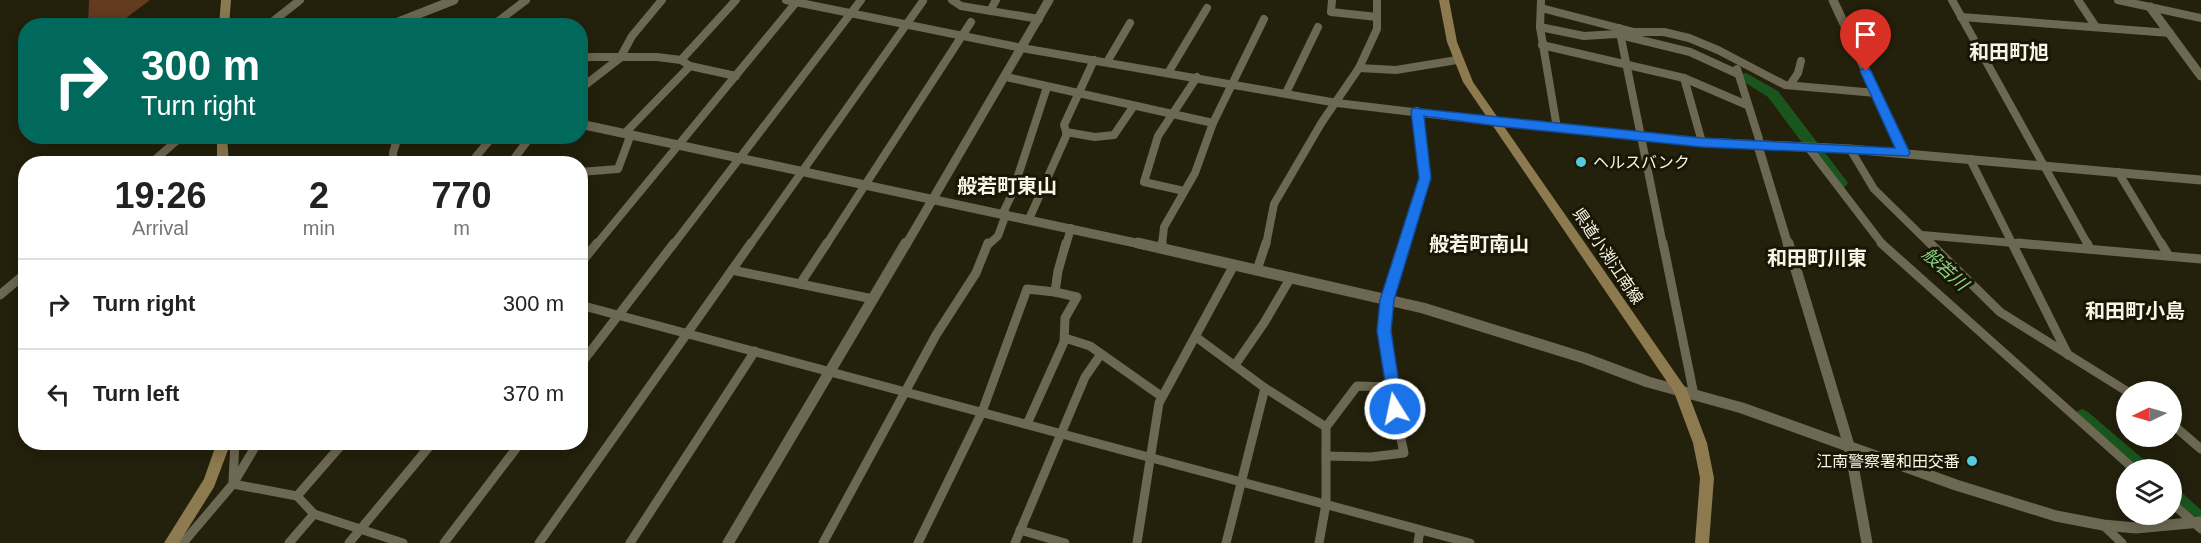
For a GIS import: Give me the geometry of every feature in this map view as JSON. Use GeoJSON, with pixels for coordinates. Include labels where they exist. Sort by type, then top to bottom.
{"type":"FeatureCollection","features":[{"type":"Feature","properties":{"kind":"main road"},"geometry":{"type":"LineString","coordinates":[[225,18],[226,0]]}},
{"type":"Feature","properties":{"kind":"main road","name":"県道小渕江南線"},"geometry":{"type":"LineString","coordinates":[[1444,0],[1446,26],[1457,60],[1468,82],[1680,390],[1700,443],[1707,478],[1702,543]]}},
{"type":"Feature","properties":{"kind":"main road"},"geometry":{"type":"LineString","coordinates":[[171,543],[214,473],[221,450]]}},
{"type":"Feature","properties":{"kind":"street"},"geometry":{"type":"LineString","coordinates":[[277,18],[300,0]]}},
{"type":"Feature","properties":{"kind":"street"},"geometry":{"type":"LineString","coordinates":[[405,18],[454,0]]}},
{"type":"Feature","properties":{"kind":"street"},"geometry":{"type":"LineString","coordinates":[[502,18],[526,0]]}},
{"type":"Feature","properties":{"kind":"street"},"geometry":{"type":"LineString","coordinates":[[588,83],[620,58],[632,36],[662,0]]}},
{"type":"Feature","properties":{"kind":"street"},"geometry":{"type":"LineString","coordinates":[[681,60],[735,0]]}},
{"type":"Feature","properties":{"kind":"street"},"geometry":{"type":"LineString","coordinates":[[786,0],[1022,48],[1337,102],[1497,122],[1702,142],[1904,153],[2200,181]]}},
{"type":"Feature","properties":{"kind":"street"},"geometry":{"type":"LineString","coordinates":[[588,355],[861,0]]}},
{"type":"Feature","properties":{"kind":"street"},"geometry":{"type":"LineString","coordinates":[[952,0],[961,6],[1039,19]]}},
{"type":"Feature","properties":{"kind":"street"},"geometry":{"type":"LineString","coordinates":[[990,11],[996,0]]}},
{"type":"Feature","properties":{"kind":"street"},"geometry":{"type":"LineString","coordinates":[[728,543],[1006,77],[1049,0]]}},
{"type":"Feature","properties":{"kind":"street"},"geometry":{"type":"LineString","coordinates":[[1332,0],[1331,12],[1377,17]]}},
{"type":"Feature","properties":{"kind":"street"},"geometry":{"type":"LineString","coordinates":[[1257,270],[1270,232],[1274,204],[1322,122],[1359,68],[1377,29],[1377,0]]}},
{"type":"Feature","properties":{"kind":"street"},"geometry":{"type":"LineString","coordinates":[[1833,0],[1904,153]]}},
{"type":"Feature","properties":{"kind":"street"},"geometry":{"type":"LineString","coordinates":[[1952,0],[2090,249]]}},
{"type":"Feature","properties":{"kind":"street"},"geometry":{"type":"LineString","coordinates":[[2078,0],[2096,27]]}},
{"type":"Feature","properties":{"kind":"street"},"geometry":{"type":"LineString","coordinates":[[2118,0],[2201,18]]}},
{"type":"Feature","properties":{"kind":"street"},"geometry":{"type":"LineString","coordinates":[[588,254],[797,1]]}},
{"type":"Feature","properties":{"kind":"street"},"geometry":{"type":"LineString","coordinates":[[539,543],[923,1]]}},
{"type":"Feature","properties":{"kind":"street"},"geometry":{"type":"LineString","coordinates":[[1557,128],[1542,45],[1541,4],[1619,32],[1690,52],[1738,74]]}},
{"type":"Feature","properties":{"kind":"street"},"geometry":{"type":"LineString","coordinates":[[2150,6],[2201,76]]}},
{"type":"Feature","properties":{"kind":"street"},"geometry":{"type":"LineString","coordinates":[[1168,73],[1207,9]]}},
{"type":"Feature","properties":{"kind":"street"},"geometry":{"type":"LineString","coordinates":[[1961,17],[2170,33]]}},
{"type":"Feature","properties":{"kind":"street"},"geometry":{"type":"LineString","coordinates":[[1162,248],[1164,227],[1195,172],[1213,123],[1264,19]]}},
{"type":"Feature","properties":{"kind":"street"},"geometry":{"type":"LineString","coordinates":[[800,284],[971,22]]}},
{"type":"Feature","properties":{"kind":"street"},"geometry":{"type":"LineString","coordinates":[[1107,62],[1130,23]]}},
{"type":"Feature","properties":{"kind":"street"},"geometry":{"type":"LineString","coordinates":[[1287,93],[1318,27]]}},
{"type":"Feature","properties":{"kind":"street"},"geometry":{"type":"LineString","coordinates":[[1540,27],[1584,36],[1619,32],[1670,33],[1718,50],[1790,86],[1876,93]]}},
{"type":"Feature","properties":{"kind":"street"},"geometry":{"type":"LineString","coordinates":[[1619,32],[1694,395]]}},
{"type":"Feature","properties":{"kind":"street"},"geometry":{"type":"LineString","coordinates":[[1542,45],[1684,78],[1747,105]]}},
{"type":"Feature","properties":{"kind":"street"},"geometry":{"type":"LineString","coordinates":[[588,57],[657,57],[681,60],[690,66],[736,76]]}},
{"type":"Feature","properties":{"kind":"street"},"geometry":{"type":"LineString","coordinates":[[1734,58],[1759,139],[1758,146],[1850,449],[1867,543]]}},
{"type":"Feature","properties":{"kind":"street"},"geometry":{"type":"LineString","coordinates":[[1029,219],[1066,132],[1064,125],[1094,60]]}},
{"type":"Feature","properties":{"kind":"street"},"geometry":{"type":"LineString","coordinates":[[1359,68],[1396,70],[1457,60]]}},
{"type":"Feature","properties":{"kind":"street"},"geometry":{"type":"LineString","coordinates":[[1790,86],[1798,73],[1801,61]]}},
{"type":"Feature","properties":{"kind":"street"},"geometry":{"type":"LineString","coordinates":[[588,171],[618,169],[628,134],[690,66]]}},
{"type":"Feature","properties":{"kind":"street"},"geometry":{"type":"LineString","coordinates":[[1006,77],[1213,123]]}},
{"type":"Feature","properties":{"kind":"street"},"geometry":{"type":"LineString","coordinates":[[1184,191],[1144,182],[1158,136],[1197,77]]}},
{"type":"Feature","properties":{"kind":"street"},"geometry":{"type":"LineString","coordinates":[[1684,78],[1702,142]]}},
{"type":"Feature","properties":{"kind":"street"},"geometry":{"type":"LineString","coordinates":[[823,543],[936,334],[976,273],[989,242],[998,236],[1047,87]]}},
{"type":"Feature","properties":{"kind":"street"},"geometry":{"type":"LineString","coordinates":[[1066,132],[1095,137],[1114,135],[1133,106]]}},
{"type":"Feature","properties":{"kind":"street"},"geometry":{"type":"LineString","coordinates":[[1326,456],[1371,457],[1404,453],[1390,387],[1384,331],[1387,300],[1425,178],[1417,111]]}},
{"type":"Feature","properties":{"kind":"street"},"geometry":{"type":"LineString","coordinates":[[588,126],[1071,228],[1423,308],[1493,328],[1648,382],[1742,408],[1850,449],[2015,504],[2103,525],[2136,528],[2199,525]]}},
{"type":"Feature","properties":{"kind":"street"},"geometry":{"type":"LineString","coordinates":[[159,156],[173,144]]}},
{"type":"Feature","properties":{"kind":"street"},"geometry":{"type":"LineString","coordinates":[[477,156],[486,144]]}},
{"type":"Feature","properties":{"kind":"street"},"geometry":{"type":"LineString","coordinates":[[1812,147],[1880,242],[2122,459]]}},
{"type":"Feature","properties":{"kind":"street"},"geometry":{"type":"LineString","coordinates":[[1850,149],[1874,189],[2000,312],[2116,385]]}},
{"type":"Feature","properties":{"kind":"street"},"geometry":{"type":"LineString","coordinates":[[1970,159],[2068,355]]}},
{"type":"Feature","properties":{"kind":"street"},"geometry":{"type":"LineString","coordinates":[[2118,172],[2169,256]]}},
{"type":"Feature","properties":{"kind":"street"},"geometry":{"type":"LineString","coordinates":[[1055,292],[1058,271],[1071,228]]}},
{"type":"Feature","properties":{"kind":"street"},"geometry":{"type":"LineString","coordinates":[[1922,235],[2201,259]]}},
{"type":"Feature","properties":{"kind":"street"},"geometry":{"type":"LineString","coordinates":[[1137,543],[1149,457],[1161,396],[1196,337],[1234,264]]}},
{"type":"Feature","properties":{"kind":"street"},"geometry":{"type":"LineString","coordinates":[[732,270],[873,299]]}},
{"type":"Feature","properties":{"kind":"street"},"geometry":{"type":"LineString","coordinates":[[1235,365],[1291,278]]}},
{"type":"Feature","properties":{"kind":"street"},"geometry":{"type":"LineString","coordinates":[[0,295],[18,280]]}},
{"type":"Feature","properties":{"kind":"street"},"geometry":{"type":"LineString","coordinates":[[918,543],[982,412],[1027,290],[1055,292],[1077,297],[1065,318],[1065,338],[1027,424]]}},
{"type":"Feature","properties":{"kind":"street"},"geometry":{"type":"LineString","coordinates":[[588,306],[1470,543]]}},
{"type":"Feature","properties":{"kind":"street"},"geometry":{"type":"LineString","coordinates":[[1196,337],[1265,388],[1326,428]]}},
{"type":"Feature","properties":{"kind":"street"},"geometry":{"type":"LineString","coordinates":[[1065,338],[1090,346],[1161,396]]}},
{"type":"Feature","properties":{"kind":"street"},"geometry":{"type":"LineString","coordinates":[[630,543],[755,351]]}},
{"type":"Feature","properties":{"kind":"street"},"geometry":{"type":"LineString","coordinates":[[1015,543],[1085,377],[1101,354]]}},
{"type":"Feature","properties":{"kind":"street"},"geometry":{"type":"LineString","coordinates":[[1319,543],[1326,504],[1326,428],[1357,386],[1390,387]]}},
{"type":"Feature","properties":{"kind":"street"},"geometry":{"type":"LineString","coordinates":[[1227,543],[1265,388]]}},
{"type":"Feature","properties":{"kind":"street"},"geometry":{"type":"LineString","coordinates":[[2182,433],[2201,449]]}},
{"type":"Feature","properties":{"kind":"street"},"geometry":{"type":"LineString","coordinates":[[233,484],[235,450]]}},
{"type":"Feature","properties":{"kind":"street"},"geometry":{"type":"LineString","coordinates":[[183,543],[233,484],[253,450]]}},
{"type":"Feature","properties":{"kind":"street"},"geometry":{"type":"LineString","coordinates":[[297,496],[337,450]]}},
{"type":"Feature","properties":{"kind":"street"},"geometry":{"type":"LineString","coordinates":[[350,543],[426,450]]}},
{"type":"Feature","properties":{"kind":"street"},"geometry":{"type":"LineString","coordinates":[[444,543],[515,450]]}},
{"type":"Feature","properties":{"kind":"street"},"geometry":{"type":"LineString","coordinates":[[233,484],[297,496],[314,514],[403,543]]}},
{"type":"Feature","properties":{"kind":"street"},"geometry":{"type":"LineString","coordinates":[[2182,511],[2199,525]]}},
{"type":"Feature","properties":{"kind":"street"},"geometry":{"type":"LineString","coordinates":[[289,543],[314,514]]}},
{"type":"Feature","properties":{"kind":"street"},"geometry":{"type":"LineString","coordinates":[[2103,525],[2122,543]]}},
{"type":"Feature","properties":{"kind":"street"},"geometry":{"type":"LineString","coordinates":[[1020,530],[1065,543]]}},
{"type":"Feature","properties":{"kind":"street"},"geometry":{"type":"LineString","coordinates":[[1418,543],[1420,530]]}},
{"type":"Feature","properties":{"kind":"shaded area"},"geometry":{"type":"Polygon","coordinates":[[[89,0],[150,0],[126,18],[88,18],[89,0]]]}},
{"type":"Feature","properties":{"kind":"waterway","name":"般若川"},"geometry":{"type":"LineString","coordinates":[[1746,77],[1773,94],[1840,183]]}},
{"type":"Feature","properties":{"kind":"waterway","name":"般若川"},"geometry":{"type":"LineString","coordinates":[[2082,417],[2130,459]]}},
{"type":"Feature","properties":{"kind":"waterway","name":"般若川"},"geometry":{"type":"LineString","coordinates":[[2182,505],[2201,522]]}},
{"type":"Feature","properties":{"kind":"place","name":"ヘルスバンク"},"geometry":{"type":"Point","coordinates":[1581,162]}},
{"type":"Feature","properties":{"kind":"place","name":"江南警察署和田交番"},"geometry":{"type":"Point","coordinates":[1972,461]}},
{"type":"Feature","properties":{"kind":"district","name":"和田町旭"},"geometry":{"type":"Point","coordinates":[2009,52]}},
{"type":"Feature","properties":{"kind":"district","name":"般若町東山"},"geometry":{"type":"Point","coordinates":[1007,186]}},
{"type":"Feature","properties":{"kind":"district","name":"般若町南山"},"geometry":{"type":"Point","coordinates":[1479,244]}},
{"type":"Feature","properties":{"kind":"district","name":"和田町川東"},"geometry":{"type":"Point","coordinates":[1817,258]}},
{"type":"Feature","properties":{"kind":"district","name":"和田町小島"},"geometry":{"type":"Point","coordinates":[2135,311]}},
{"type":"Feature","properties":{"kind":"route"},"geometry":{"type":"LineString","coordinates":[[1395,409],[1390,387],[1384,331],[1387,300],[1425,178],[1417,111],[1497,122],[1702,142],[1904,153],[1866,71]]}}]}
